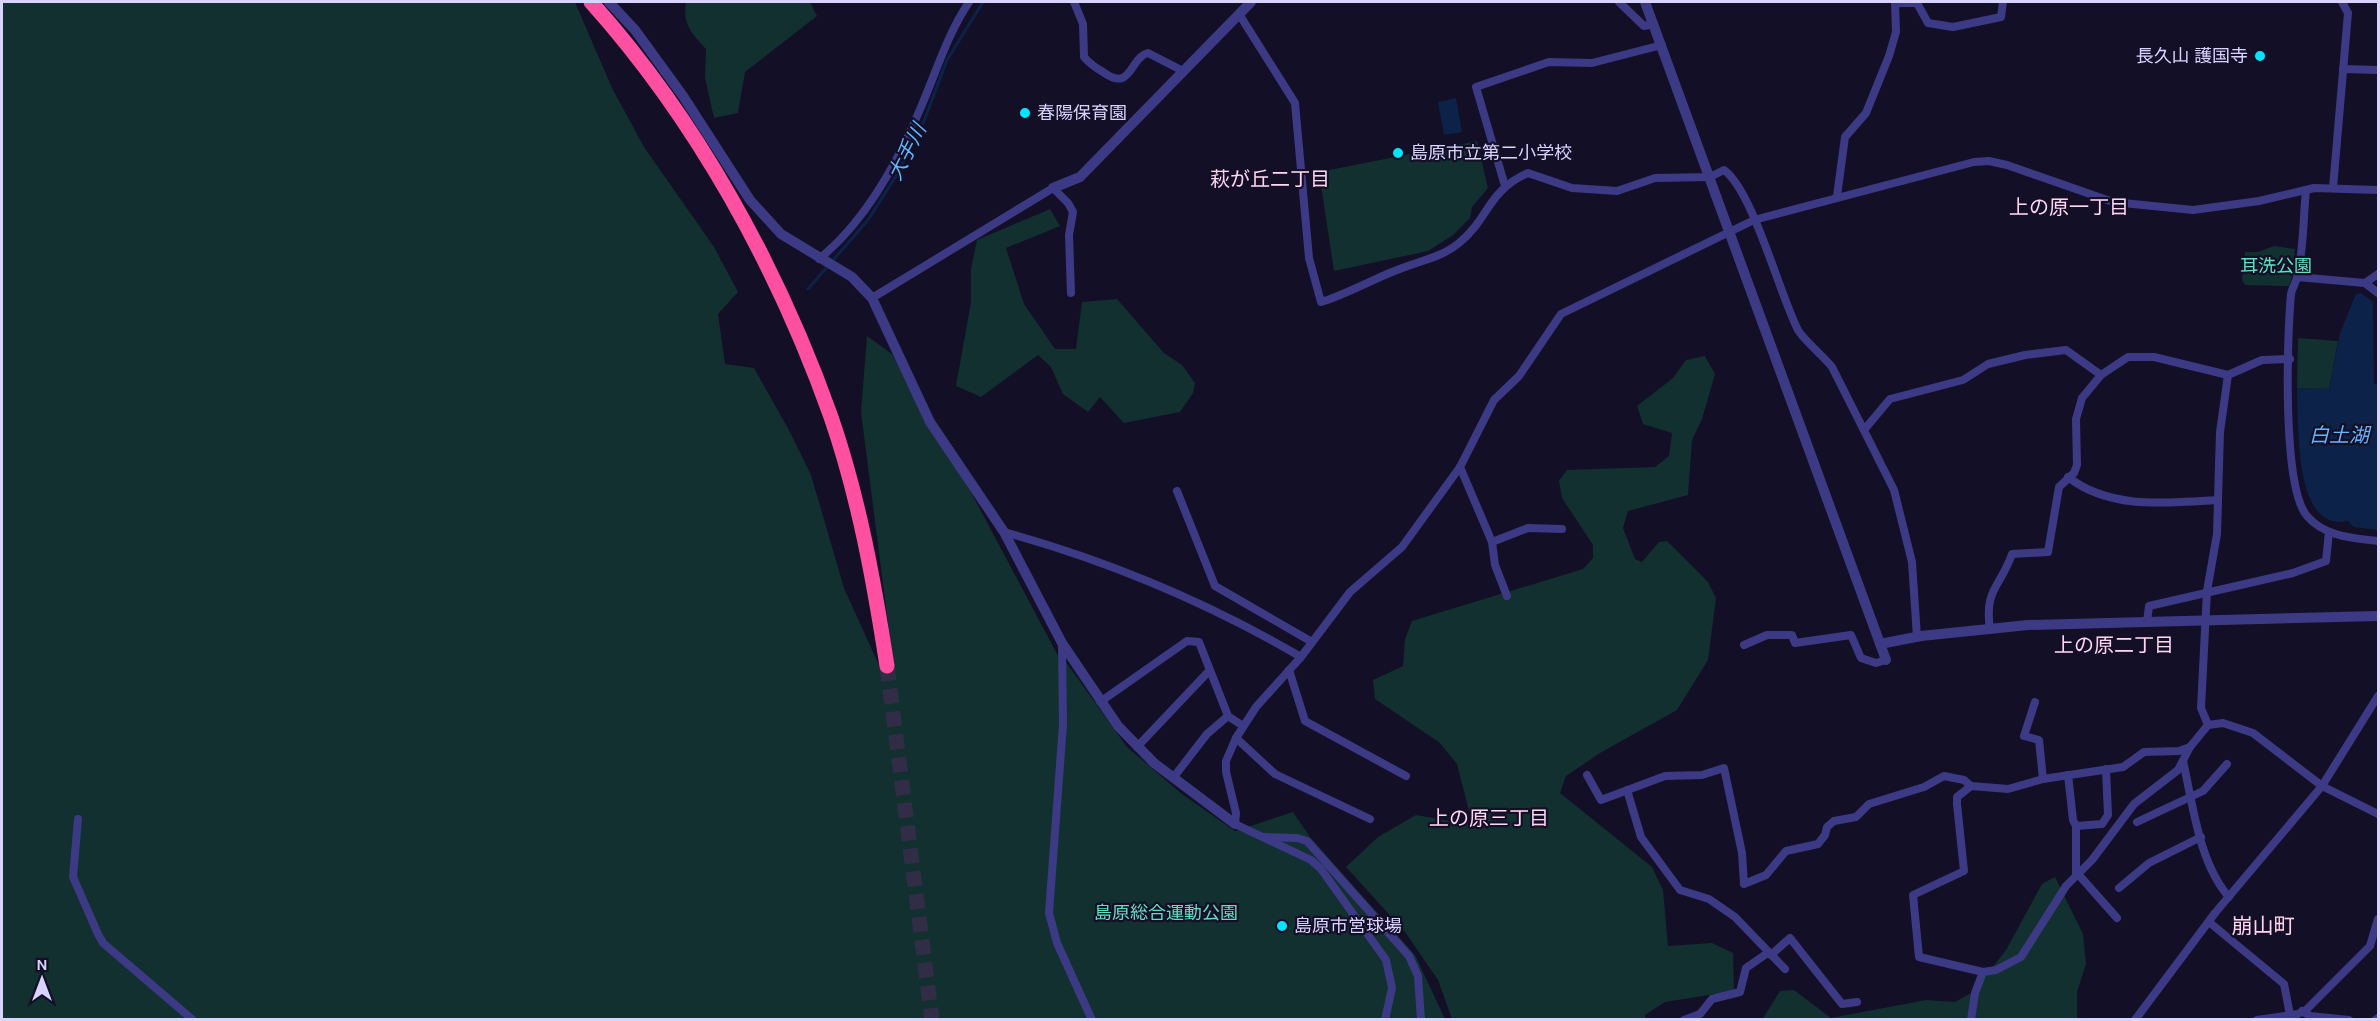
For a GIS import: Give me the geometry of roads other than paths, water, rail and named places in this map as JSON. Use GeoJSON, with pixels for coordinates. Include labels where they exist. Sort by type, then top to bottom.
{"type":"FeatureCollection","features":[{"type":"Feature","properties":{"kind":"highway"},"geometry":{"type":"LineString","coordinates":[[591,2],[612,25],[688,130],[725,189],[796,330],[831,418],[852,489],[868,552],[887,666]]}},
{"type":"Feature","properties":{"kind":"street"},"geometry":{"type":"LineString","coordinates":[[609,2],[635,30],[683,96],[750,200],[781,234],[852,277],[872,298],[930,422],[1004,532],[1062,643],[1100,702],[1137,747],[1173,778],[1234,824],[1299,853],[1321,869],[1386,960],[1392,988],[1386,1020]]}},
{"type":"Feature","properties":{"kind":"street"},"geometry":{"type":"LineString","coordinates":[[822,260],[840,242],[891,169],[922,106],[952,27],[969,2]]}},
{"type":"Feature","properties":{"kind":"street"},"geometry":{"type":"LineString","coordinates":[[1074,2],[1083,24],[1084,57],[1110,78],[1122,78],[1128,75],[1145,53],[1152,53],[1183,70]]}},
{"type":"Feature","properties":{"kind":"street"},"geometry":{"type":"LineString","coordinates":[[872,298],[1004,216],[1053,188],[1080,177],[1251,2]]}},
{"type":"Feature","properties":{"kind":"street"},"geometry":{"type":"LineString","coordinates":[[1619,2],[1644,26],[1654,24]]}},
{"type":"Feature","properties":{"kind":"street"},"geometry":{"type":"LineString","coordinates":[[1645,2],[1886,660],[1876,663],[1861,658],[1851,635],[1795,643],[1792,635],[1767,635],[1744,645]]}},
{"type":"Feature","properties":{"kind":"street"},"geometry":{"type":"LineString","coordinates":[[1838,196],[1845,137],[1866,113],[1889,57],[1896,32],[1895,2],[1917,3],[1928,23],[1953,27],[2001,17],[2003,2]]}},
{"type":"Feature","properties":{"kind":"street"},"geometry":{"type":"LineString","coordinates":[[2333,188],[2348,13],[2342,2]]}},
{"type":"Feature","properties":{"kind":"street"},"geometry":{"type":"LineString","coordinates":[[1239,14],[1295,103],[1310,258],[1321,302],[1398,269],[1438,256],[1458,244],[1474,229],[1485,208],[1505,186],[1528,173],[1537,174],[1572,188],[1617,191],[1655,178],[1710,177],[1724,170],[1732,176],[1754,220],[1799,332],[1819,350],[1832,367],[1894,490],[1912,562],[1917,637]]}},
{"type":"Feature","properties":{"kind":"street"},"geometry":{"type":"LineString","coordinates":[[1505,186],[1476,87],[1549,62],[1592,63],[1662,45]]}},
{"type":"Feature","properties":{"kind":"street"},"geometry":{"type":"LineString","coordinates":[[2343,69],[2379,70]]}},
{"type":"Feature","properties":{"kind":"street"},"geometry":{"type":"LineString","coordinates":[[1234,824],[1236,813],[1226,772],[1226,761],[1243,726],[1256,707],[1301,657],[1350,592],[1402,548],[1461,467],[1494,400],[1519,376],[1561,314],[1754,220],[1943,168],[1989,161],[2113,202],[2193,210],[2259,201],[2306,190],[2333,188],[2379,190]]}},
{"type":"Feature","properties":{"kind":"street"},"geometry":{"type":"LineString","coordinates":[[1053,188],[1068,203],[1072,212],[1069,235],[1071,293]]}},
{"type":"Feature","properties":{"kind":"street"},"geometry":{"type":"LineString","coordinates":[[2306,190],[2297,277],[2292,292],[2290,359],[2289,431],[2292,471],[2298,504],[2308,517],[2329,532],[2379,541]]}},
{"type":"Feature","properties":{"kind":"street"},"geometry":{"type":"LineString","coordinates":[[2365,283],[2379,274]]}},
{"type":"Feature","properties":{"kind":"street"},"geometry":{"type":"LineString","coordinates":[[2297,277],[2365,283],[2379,293]]}},
{"type":"Feature","properties":{"kind":"street"},"geometry":{"type":"LineString","coordinates":[[1864,430],[1890,399],[1963,380],[1988,364],[2025,355],[2066,350],[2101,375]]}},
{"type":"Feature","properties":{"kind":"street"},"geometry":{"type":"LineString","coordinates":[[1990,629],[1988,602],[2006,571],[2012,554],[2048,552],[2059,487],[2077,465],[2076,419],[2082,398],[2101,375],[2128,357],[2154,357],[2228,375],[2262,360],[2290,359]]}},
{"type":"Feature","properties":{"kind":"street"},"geometry":{"type":"LineString","coordinates":[[2208,724],[2201,708],[2206,591],[2217,534],[2222,409],[2228,375]]}},
{"type":"Feature","properties":{"kind":"street"},"geometry":{"type":"LineString","coordinates":[[1461,467],[1492,542],[1495,565],[1507,596]]}},
{"type":"Feature","properties":{"kind":"street"},"geometry":{"type":"LineString","coordinates":[[2068,477],[2084,490],[2125,501],[2218,500]]}},
{"type":"Feature","properties":{"kind":"street"},"geometry":{"type":"LineString","coordinates":[[1177,491],[1215,586],[1312,642]]}},
{"type":"Feature","properties":{"kind":"street"},"geometry":{"type":"LineString","coordinates":[[1492,542],[1528,528],[1562,529]]}},
{"type":"Feature","properties":{"kind":"street"},"geometry":{"type":"LineString","coordinates":[[1004,532],[1072,551],[1183,595],[1245,624],[1301,657]]}},
{"type":"Feature","properties":{"kind":"street"},"geometry":{"type":"LineString","coordinates":[[2147,622],[2149,606],[2206,591],[2293,573],[2326,561],[2329,532]]}},
{"type":"Feature","properties":{"kind":"street"},"geometry":{"type":"LineString","coordinates":[[1880,644],[1917,637],[1990,629],[2205,620],[2379,616]]}},
{"type":"Feature","properties":{"kind":"street"},"geometry":{"type":"LineString","coordinates":[[1100,702],[1187,640],[1200,642],[1209,672],[1228,716],[1243,726]]}},
{"type":"Feature","properties":{"kind":"street"},"geometry":{"type":"LineString","coordinates":[[1062,643],[1063,724],[1050,913],[1057,943],[1092,1020]]}},
{"type":"Feature","properties":{"kind":"street"},"geometry":{"type":"LineString","coordinates":[[1289,670],[1305,721],[1406,776]]}},
{"type":"Feature","properties":{"kind":"street"},"geometry":{"type":"LineString","coordinates":[[1137,747],[1209,672]]}},
{"type":"Feature","properties":{"kind":"street"},"geometry":{"type":"LineString","coordinates":[[2135,1020],[2209,922],[2322,786],[2379,696]]}},
{"type":"Feature","properties":{"kind":"street"},"geometry":{"type":"LineString","coordinates":[[2035,702],[2025,736],[2039,740],[2043,779]]}},
{"type":"Feature","properties":{"kind":"street"},"geometry":{"type":"LineString","coordinates":[[1173,778],[1207,735],[1228,716]]}},
{"type":"Feature","properties":{"kind":"street"},"geometry":{"type":"LineString","coordinates":[[1971,786],[1957,797],[1964,871],[1913,895],[1919,957],[1983,972],[1996,970],[2021,957],[2055,901],[2092,860],[2134,804],[2178,770],[2190,747],[2208,724],[2223,723],[2253,733],[2322,786],[2379,814]]}},
{"type":"Feature","properties":{"kind":"street"},"geometry":{"type":"LineString","coordinates":[[1236,738],[1275,774],[1370,819]]}},
{"type":"Feature","properties":{"kind":"street"},"geometry":{"type":"LineString","coordinates":[[1587,775],[1601,800],[1665,776],[1702,775],[1724,768],[1742,853],[1744,884],[1766,875],[1786,851],[1818,844],[1825,835],[1827,827],[1834,822],[1856,816],[1869,804],[1924,787],[1944,776],[1964,780],[1971,786],[2008,789],[2043,779],[2123,767],[2144,752],[2179,751],[2190,747]]}},
{"type":"Feature","properties":{"kind":"street"},"geometry":{"type":"LineString","coordinates":[[2183,761],[2205,860],[2216,883],[2229,897]]}},
{"type":"Feature","properties":{"kind":"street"},"geometry":{"type":"LineString","coordinates":[[2137,822],[2204,791],[2227,764]]}},
{"type":"Feature","properties":{"kind":"street"},"geometry":{"type":"LineString","coordinates":[[2076,826],[2102,824],[2108,815],[2106,770]]}},
{"type":"Feature","properties":{"kind":"street"},"geometry":{"type":"LineString","coordinates":[[2068,775],[2073,820],[2076,826],[2077,874],[2117,918]]}},
{"type":"Feature","properties":{"kind":"street"},"geometry":{"type":"LineString","coordinates":[[1627,790],[1641,837],[1680,890],[1709,898],[1735,917],[1785,969]]}},
{"type":"Feature","properties":{"kind":"street"},"geometry":{"type":"LineString","coordinates":[[78,819],[73,877],[103,943],[193,1020]]}},
{"type":"Feature","properties":{"kind":"street"},"geometry":{"type":"LineString","coordinates":[[1259,837],[1296,838],[1312,845],[1409,956],[1418,976],[1420,1020]]}},
{"type":"Feature","properties":{"kind":"street"},"geometry":{"type":"LineString","coordinates":[[2119,888],[2149,863],[2201,837]]}},
{"type":"Feature","properties":{"kind":"street"},"geometry":{"type":"LineString","coordinates":[[2297,1015],[2370,946],[2379,919]]}},
{"type":"Feature","properties":{"kind":"street"},"geometry":{"type":"LineString","coordinates":[[2209,922],[2284,984],[2297,1015]]}},
{"type":"Feature","properties":{"kind":"street"},"geometry":{"type":"LineString","coordinates":[[1684,1020],[1700,1014],[1712,999],[1740,992],[1746,968],[1770,954],[1790,938],[1842,1004],[1857,1002]]}},
{"type":"Feature","properties":{"kind":"street"},"geometry":{"type":"LineString","coordinates":[[1971,1020],[1975,993],[1983,972]]}},
{"type":"Feature","properties":{"kind":"street"},"geometry":{"type":"LineString","coordinates":[[2257,1020],[2297,1015],[2349,1020]]}},
{"type":"Feature","properties":{"kind":"water"},"geometry":{"type":"Polygon","coordinates":[[[1456,98],[1462,132],[1444,135],[1438,102],[1456,98]]]}},
{"type":"Feature","properties":{"kind":"water","name":"白土湖"},"geometry":{"type":"Polygon","coordinates":[[[2361,293],[2373,302],[2374,384],[2378,385],[2378,530],[2354,527],[2348,521],[2330,520],[2317,510],[2308,493],[2299,448],[2297,388],[2329,389],[2340,333],[2356,294],[2361,293]]]}},
{"type":"Feature","properties":{"kind":"waterway","name":"大手川"},"geometry":{"type":"LineString","coordinates":[[808,289],[868,220],[898,173],[924,121],[947,60],[983,2]]}},
{"type":"Feature","properties":{"kind":"tunnel"},"geometry":{"type":"LineString","coordinates":[[887,666],[932,1020]]}},
{"type":"Feature","properties":{"kind":"place","name":"長久山 護国寺"},"geometry":{"type":"Point","coordinates":[2260,56]}},
{"type":"Feature","properties":{"kind":"place","name":"春陽保育園"},"geometry":{"type":"Point","coordinates":[1025,113]}},
{"type":"Feature","properties":{"kind":"place","name":"島原市立第二小学校"},"geometry":{"type":"Point","coordinates":[1398,153]}},
{"type":"Feature","properties":{"kind":"place","name":"島原市営球場"},"geometry":{"type":"Point","coordinates":[1282,926]}},
{"type":"Feature","properties":{"kind":"district","name":"萩が丘二丁目"},"geometry":{"type":"Point","coordinates":[1270,179]}},
{"type":"Feature","properties":{"kind":"district","name":"上の原一丁目"},"geometry":{"type":"Point","coordinates":[2069,207]}},
{"type":"Feature","properties":{"kind":"district","name":"上の原二丁目"},"geometry":{"type":"Point","coordinates":[2114,645]}},
{"type":"Feature","properties":{"kind":"district","name":"上の原三丁目"},"geometry":{"type":"Point","coordinates":[1489,818]}},
{"type":"Feature","properties":{"kind":"district","name":"崩山町"},"geometry":{"type":"Point","coordinates":[2263,926]}},
{"type":"Feature","properties":{"kind":"park label","name":"耳洗公園"},"geometry":{"type":"Point","coordinates":[2276,266]}},
{"type":"Feature","properties":{"kind":"park label","name":"島原総合運動公園"},"geometry":{"type":"Point","coordinates":[1166,913]}}]}
